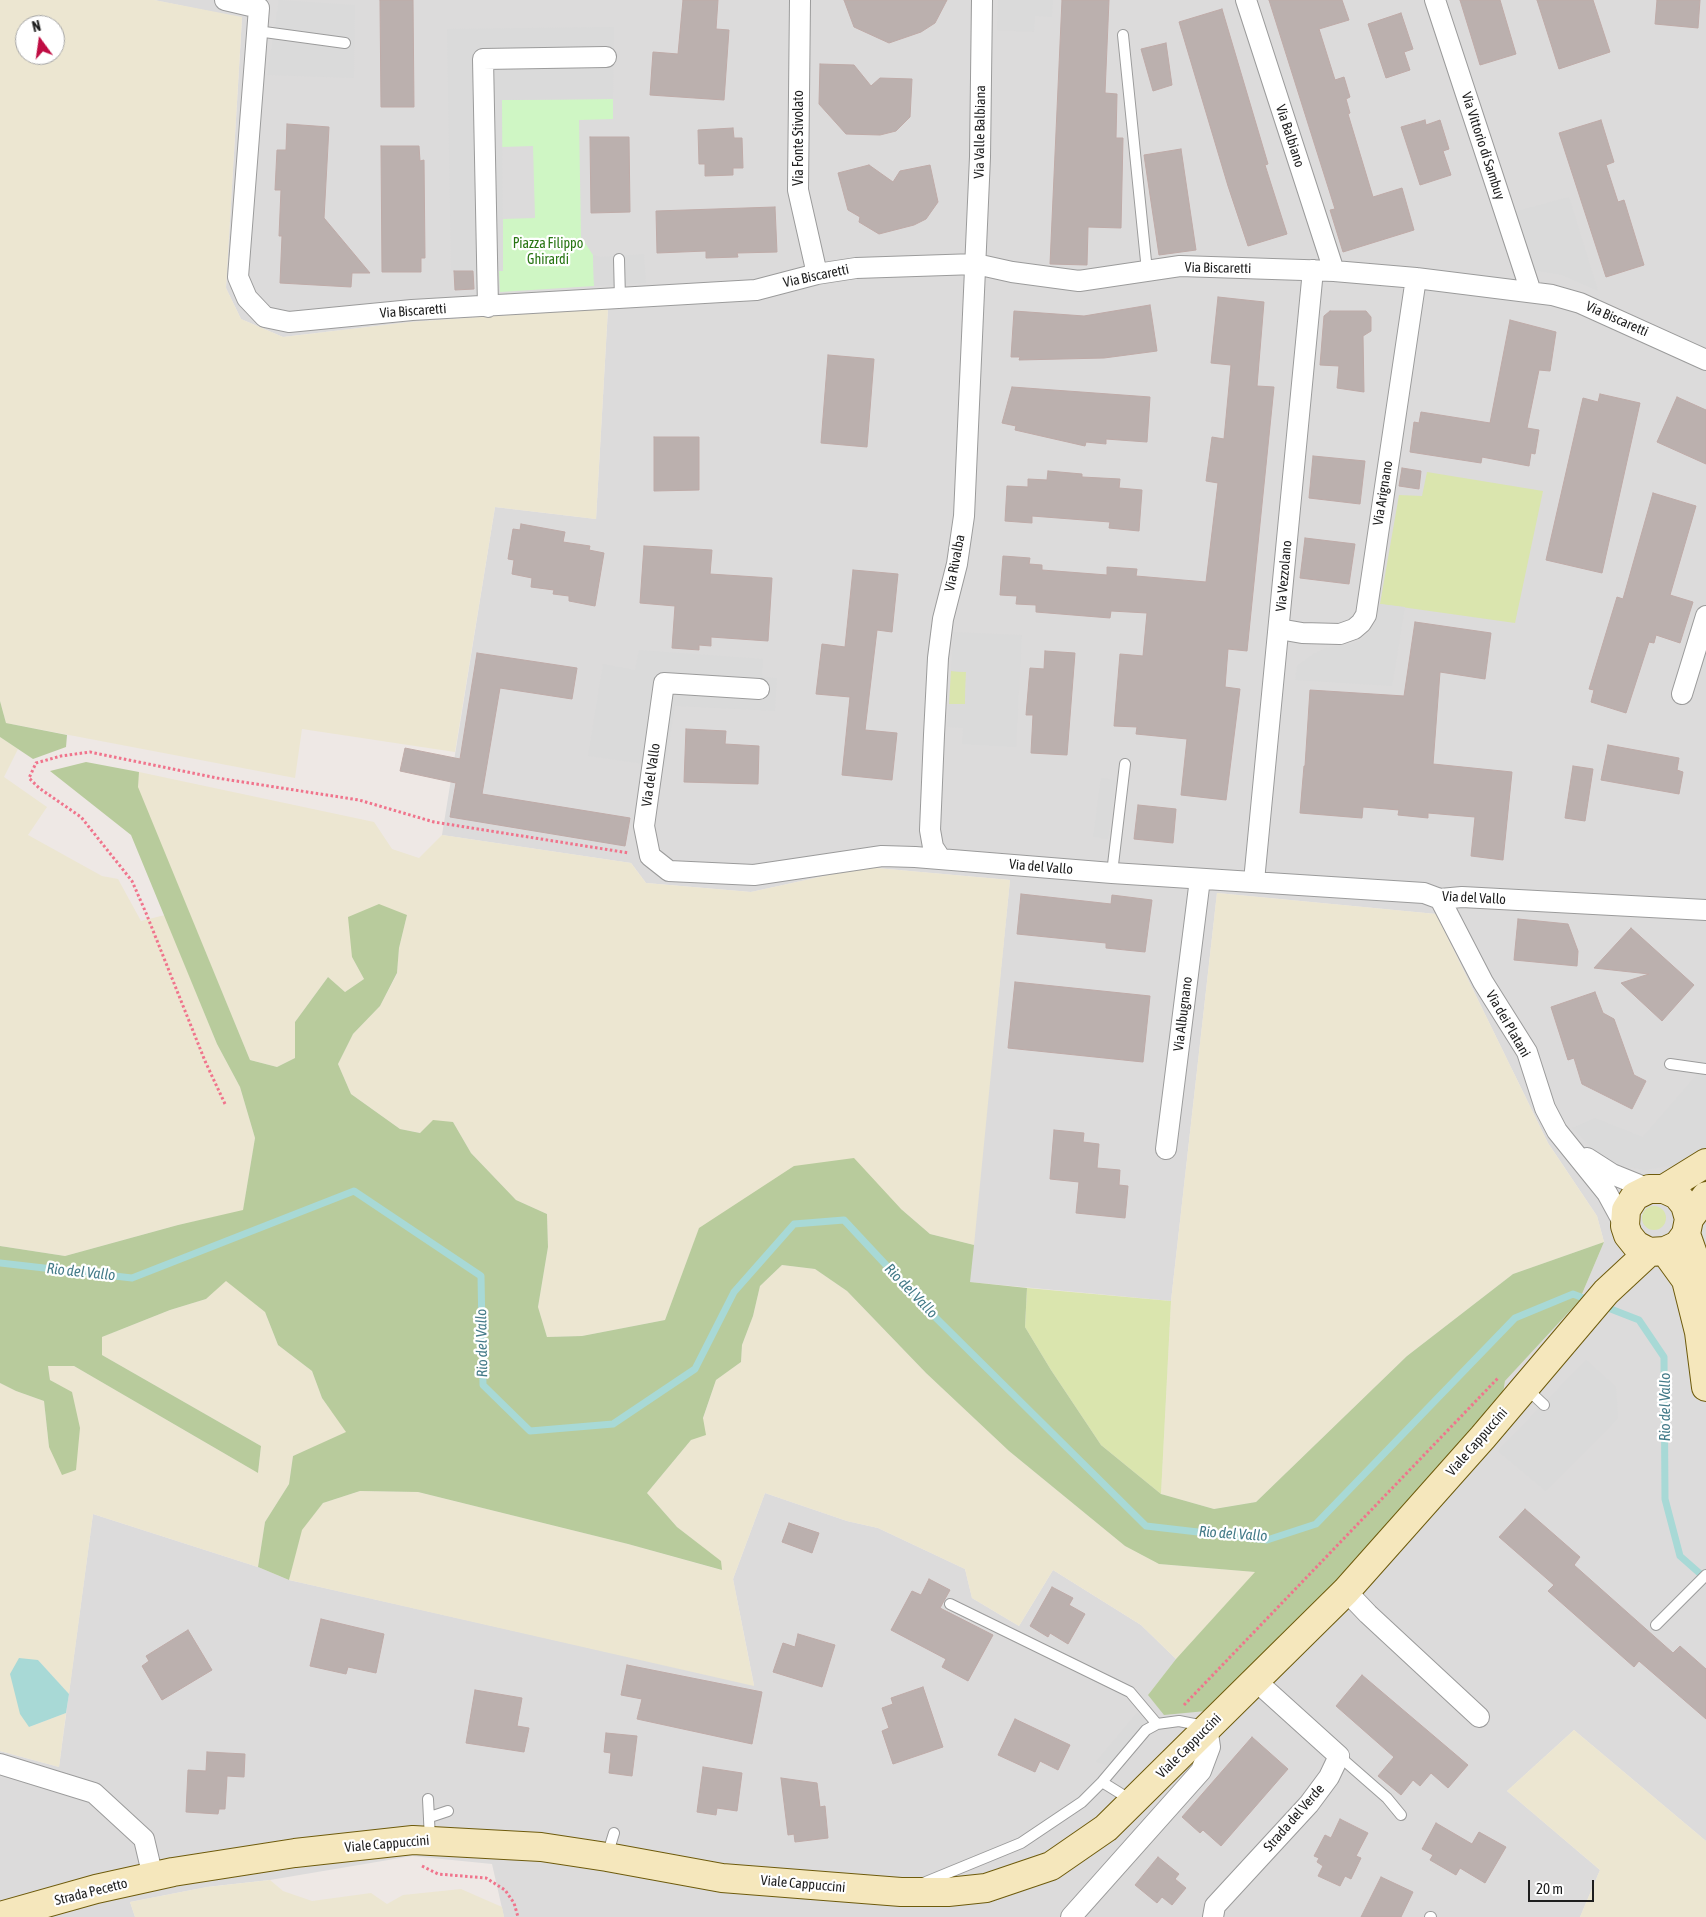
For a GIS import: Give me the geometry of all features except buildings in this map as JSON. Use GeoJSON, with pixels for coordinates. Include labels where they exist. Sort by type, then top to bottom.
{"type":"FeatureCollection","features":[{"type":"Feature","properties":{"kind":"main road"},"geometry":{"type":"LineString","coordinates":[[1706,1163],[1656,1189],[1635,1196],[1626,1210],[1626,1230],[1636,1245],[1657,1252],[1686,1280],[1699,1332],[1706,1387]]}},
{"type":"Feature","properties":{"kind":"main road"},"geometry":{"type":"LineString","coordinates":[[1656,1189],[1677,1195],[1685,1205],[1688,1226],[1700,1274],[1699,1332]]}},
{"type":"Feature","properties":{"kind":"main road"},"geometry":{"type":"LineString","coordinates":[[1657,1252],[1678,1245],[1706,1196]]}},
{"type":"Feature","properties":{"kind":"main road","name":"Viale Cappuccini"},"geometry":{"type":"LineString","coordinates":[[1622,1270],[1626,1230]]}},
{"type":"Feature","properties":{"kind":"main road","name":"Viale Cappuccini"},"geometry":{"type":"LineString","coordinates":[[153,1877],[424,1832],[542,1847],[610,1845],[722,1878],[901,1892],[948,1892],[986,1888],[1051,1866],[1106,1828],[1134,1802],[1207,1727],[1346,1591],[1535,1396],[1584,1320],[1622,1270],[1657,1252]]}},
{"type":"Feature","properties":{"kind":"main road","name":"Strada Pecetto"},"geometry":{"type":"LineString","coordinates":[[0,1916],[96,1889],[153,1877]]}},
{"type":"Feature","properties":{"kind":"street","name":"Via Biscaretti"},"geometry":{"type":"LineString","coordinates":[[225,0],[261,4],[257,30],[238,277],[247,298],[265,317],[289,322],[412,310],[756,290],[817,274],[856,268],[976,264],[1012,272],[1080,281],[1180,266],[1334,271],[1416,278],[1552,295],[1580,304],[1706,360]]}},
{"type":"Feature","properties":{"kind":"street","name":"Via Fonte Stivolato"},"geometry":{"type":"LineString","coordinates":[[800,0],[798,190],[817,274]]}},
{"type":"Feature","properties":{"kind":"street","name":"Via Valle Balbiana"},"geometry":{"type":"LineString","coordinates":[[976,264],[980,156],[982,0]]}},
{"type":"Feature","properties":{"kind":"street","name":"Via Balbiano"},"geometry":{"type":"LineString","coordinates":[[1246,0],[1334,271]]}},
{"type":"Feature","properties":{"kind":"street","name":"Via Vittorio di Sambuy"},"geometry":{"type":"LineString","coordinates":[[1435,0],[1531,292]]}},
{"type":"Feature","properties":{"kind":"street"},"geometry":{"type":"LineString","coordinates":[[488,307],[483,59],[606,58]]}},
{"type":"Feature","properties":{"kind":"street","name":"Via Rivalba"},"geometry":{"type":"LineString","coordinates":[[941,859],[933,847],[930,830],[936,697],[943,619],[957,564],[964,516],[976,264]]}},
{"type":"Feature","properties":{"kind":"street","name":"Via Vezzolano"},"geometry":{"type":"LineString","coordinates":[[1254,881],[1280,629],[1312,270]]}},
{"type":"Feature","properties":{"kind":"street","name":"Via Arignano"},"geometry":{"type":"LineString","coordinates":[[1280,629],[1302,633],[1340,634],[1354,629],[1366,615],[1416,278]]}},
{"type":"Feature","properties":{"kind":"street"},"geometry":{"type":"LineString","coordinates":[[1682,694],[1706,616]]}},
{"type":"Feature","properties":{"kind":"street","name":"Via del Vallo"},"geometry":{"type":"LineString","coordinates":[[759,689],[664,683],[644,826],[650,856],[669,871],[754,875],[882,856],[1424,893],[1440,898],[1462,897],[1706,910]]}},
{"type":"Feature","properties":{"kind":"street","name":"Via Albugnano"},"geometry":{"type":"LineString","coordinates":[[1166,1149],[1200,878]]}},
{"type":"Feature","properties":{"kind":"street","name":"Via dei Platani"},"geometry":{"type":"LineString","coordinates":[[1440,898],[1484,982],[1527,1052],[1545,1108],[1556,1131],[1572,1148],[1607,1193],[1626,1230]]}},
{"type":"Feature","properties":{"kind":"street","name":"Via dei Platani"},"geometry":{"type":"LineString","coordinates":[[1572,1148],[1612,1174],[1656,1189]]}},
{"type":"Feature","properties":{"kind":"street"},"geometry":{"type":"LineString","coordinates":[[1346,1591],[1368,1614],[1479,1717]]}},
{"type":"Feature","properties":{"kind":"street"},"geometry":{"type":"LineString","coordinates":[[1256,1681],[1339,1756]]}},
{"type":"Feature","properties":{"kind":"street"},"geometry":{"type":"LineString","coordinates":[[1071,1917],[1201,1771],[1210,1747],[1207,1727]]}},
{"type":"Feature","properties":{"kind":"street","name":"Strada del Verde"},"geometry":{"type":"LineString","coordinates":[[1213,1917],[1216,1906],[1309,1804],[1330,1777],[1339,1756]]}},
{"type":"Feature","properties":{"kind":"street"},"geometry":{"type":"LineString","coordinates":[[0,1764],[94,1793],[144,1839],[153,1877]]}},
{"type":"Feature","properties":{"kind":"lane"},"geometry":{"type":"LineString","coordinates":[[257,30],[345,43]]}},
{"type":"Feature","properties":{"kind":"lane"},"geometry":{"type":"LineString","coordinates":[[1123,35],[1147,271]]}},
{"type":"Feature","properties":{"kind":"lane"},"geometry":{"type":"LineString","coordinates":[[619,259],[620,299]]}},
{"type":"Feature","properties":{"kind":"lane"},"geometry":{"type":"LineString","coordinates":[[1112,872],[1126,764]]}},
{"type":"Feature","properties":{"kind":"lane"},"geometry":{"type":"LineString","coordinates":[[1670,1064],[1706,1069]]}},
{"type":"Feature","properties":{"kind":"lane"},"geometry":{"type":"LineString","coordinates":[[1656,1625],[1706,1575]]}},
{"type":"Feature","properties":{"kind":"lane"},"geometry":{"type":"LineString","coordinates":[[950,1604],[1130,1692],[1162,1723]]}},
{"type":"Feature","properties":{"kind":"lane"},"geometry":{"type":"LineString","coordinates":[[901,1892],[1021,1842],[1082,1802],[1102,1782],[1146,1730],[1162,1723],[1179,1720],[1207,1727]]}},
{"type":"Feature","properties":{"kind":"lane"},"geometry":{"type":"LineString","coordinates":[[1339,1756],[1387,1798],[1401,1815]]}},
{"type":"Feature","properties":{"kind":"lane"},"geometry":{"type":"LineString","coordinates":[[1102,1782],[1134,1802]]}},
{"type":"Feature","properties":{"kind":"lane"},"geometry":{"type":"LineString","coordinates":[[424,1832],[428,1799]]}},
{"type":"Feature","properties":{"kind":"lane"},"geometry":{"type":"LineString","coordinates":[[424,1832],[448,1812]]}},
{"type":"Feature","properties":{"kind":"path"},"geometry":{"type":"LineString","coordinates":[[225,1104],[205,1061],[132,882],[81,817],[39,788],[30,778],[36,763],[61,756],[90,752],[218,778],[359,800],[434,822],[650,856]]}},
{"type":"Feature","properties":{"kind":"path"},"geometry":{"type":"LineString","coordinates":[[1162,1723],[1501,1375]]}},
{"type":"Feature","properties":{"kind":"path"},"geometry":{"type":"LineString","coordinates":[[424,1832],[422,1866],[438,1874],[486,1878],[505,1890],[514,1903],[518,1917]]}},
{"type":"Feature","properties":{"kind":"shaded area"},"geometry":{"type":"Polygon","coordinates":[[[0,0],[154,0],[242,17],[226,288],[241,319],[283,337],[410,322],[608,308],[596,519],[495,507],[455,752],[302,729],[295,778],[6,723],[0,701],[0,0]]]}},
{"type":"Feature","properties":{"kind":"shaded area"},"geometry":{"type":"Polygon","coordinates":[[[154,0],[1706,0],[1706,1841],[1574,1730],[1507,1791],[1600,1870],[1580,1917],[504,1917],[492,1864],[412,1856],[270,1880],[207,1887],[130,1902],[135,1917],[0,1917],[0,1751],[59,1767],[93,1514],[258,1567],[289,1580],[754,1685],[733,1579],[765,1493],[847,1521],[878,1528],[965,1569],[972,1598],[1019,1626],[1053,1570],[1141,1625],[1176,1659],[1148,1695],[1502,1400],[1505,1381],[1579,1301],[1604,1242],[1597,1216],[1548,1143],[1436,914],[1217,893],[1171,1301],[969,1282],[1010,880],[865,867],[751,892],[646,883],[631,863],[442,835],[495,507],[596,519],[608,308],[410,322],[283,337],[241,319],[226,288],[242,18],[154,0]]]}},
{"type":"Feature","properties":{"kind":"shaded area"},"geometry":{"type":"Polygon","coordinates":[[[279,0],[355,5],[354,78],[267,75],[279,0]]]}},
{"type":"Feature","properties":{"kind":"shaded area"},"geometry":{"type":"Polygon","coordinates":[[[998,0],[1053,0],[1052,17],[1035,16],[1034,32],[997,30],[998,0]]]}},
{"type":"Feature","properties":{"kind":"shaded area"},"geometry":{"type":"Polygon","coordinates":[[[614,27],[613,99],[502,100],[503,271],[451,271],[447,29],[614,27]]]}},
{"type":"Feature","properties":{"kind":"shaded area"},"geometry":{"type":"Polygon","coordinates":[[[1569,197],[1598,291],[1562,275],[1532,270],[1513,212],[1569,197]]]}},
{"type":"Feature","properties":{"kind":"shaded area"},"geometry":{"type":"Polygon","coordinates":[[[644,254],[646,283],[594,286],[593,255],[601,257],[644,254]]]}},
{"type":"Feature","properties":{"kind":"shaded area"},"geometry":{"type":"Polygon","coordinates":[[[1380,604],[1405,607],[1392,686],[1295,680],[1297,666],[1315,653],[1326,648],[1360,641],[1369,633],[1375,623],[1380,604]]]}},
{"type":"Feature","properties":{"kind":"shaded area"},"geometry":{"type":"Polygon","coordinates":[[[953,632],[1022,635],[1016,747],[962,744],[963,728],[947,727],[949,704],[965,704],[966,672],[951,671],[953,632]]]}},
{"type":"Feature","properties":{"kind":"shaded area"},"geometry":{"type":"Polygon","coordinates":[[[639,650],[763,659],[762,677],[777,678],[775,711],[675,706],[665,767],[588,756],[603,664],[635,670],[639,650]]]}},
{"type":"Feature","properties":{"kind":"shaded area"},"geometry":{"type":"Polygon","coordinates":[[[0,737],[18,749],[4,777],[47,807],[28,835],[102,876],[118,879],[141,921],[165,915],[217,1044],[240,1087],[255,1138],[243,1211],[178,1225],[65,1256],[0,1246],[0,737]]]}},
{"type":"Feature","properties":{"kind":"shaded area"},"geometry":{"type":"Polygon","coordinates":[[[139,772],[374,822],[392,849],[419,858],[442,835],[631,863],[646,883],[751,892],[865,867],[1010,880],[974,1245],[930,1234],[901,1209],[699,1229],[665,1320],[582,1336],[547,1337],[538,1307],[548,1247],[547,1214],[516,1200],[471,1153],[453,1122],[421,1133],[400,1129],[351,1094],[338,1064],[353,1034],[380,1006],[397,974],[399,948],[407,915],[352,957],[364,979],[345,992],[328,977],[295,1022],[295,1058],[277,1067],[250,1060],[137,787],[139,772]]]}},
{"type":"Feature","properties":{"kind":"shaded area"},"geometry":{"type":"Polygon","coordinates":[[[1101,778],[1116,780],[1108,839],[1093,837],[1101,778]]]}},
{"type":"Feature","properties":{"kind":"shaded area"},"geometry":{"type":"Polygon","coordinates":[[[1217,893],[1436,914],[1548,1143],[1597,1216],[1604,1242],[1513,1274],[1407,1356],[1256,1502],[1214,1509],[1161,1494],[1171,1301],[1217,893]]]}},
{"type":"Feature","properties":{"kind":"shaded area"},"geometry":{"type":"Polygon","coordinates":[[[1702,1069],[1706,1069],[1706,1147],[1700,1154],[1674,1165],[1645,1170],[1624,1166],[1598,1154],[1572,1128],[1595,1118],[1643,1137],[1702,1069]]]}},
{"type":"Feature","properties":{"kind":"shaded area"},"geometry":{"type":"Polygon","coordinates":[[[782,1265],[815,1269],[847,1291],[926,1373],[1009,1451],[1125,1546],[1159,1564],[1256,1572],[1176,1659],[1141,1625],[1053,1570],[1019,1626],[972,1598],[965,1569],[878,1528],[847,1521],[765,1493],[733,1579],[754,1686],[289,1580],[301,1530],[323,1503],[360,1491],[418,1492],[628,1544],[721,1570],[720,1561],[677,1527],[647,1493],[691,1440],[703,1419],[716,1380],[741,1362],[742,1345],[753,1316],[760,1286],[782,1265]]]}},
{"type":"Feature","properties":{"kind":"shaded area"},"geometry":{"type":"Polygon","coordinates":[[[226,1280],[265,1312],[278,1345],[312,1371],[322,1398],[347,1432],[293,1456],[289,1484],[265,1522],[258,1567],[93,1514],[69,1694],[38,1660],[29,1727],[66,1713],[59,1767],[0,1751],[0,1383],[44,1401],[49,1447],[72,1393],[50,1380],[48,1366],[74,1366],[258,1473],[261,1446],[102,1355],[102,1337],[170,1310],[206,1299],[226,1280]]]}},
{"type":"Feature","properties":{"kind":"shaded area"},"geometry":{"type":"Polygon","coordinates":[[[1586,1360],[1616,1387],[1618,1418],[1546,1491],[1498,1451],[1586,1360]]]}},
{"type":"Feature","properties":{"kind":"shaded area"},"geometry":{"type":"Polygon","coordinates":[[[1137,1713],[1154,1726],[1115,1767],[1096,1762],[1137,1713]]]}},
{"type":"Feature","properties":{"kind":"shaded area"},"geometry":{"type":"Polygon","coordinates":[[[1574,1730],[1706,1841],[1706,1917],[1580,1917],[1600,1870],[1507,1791],[1574,1730]]]}},
{"type":"Feature","properties":{"kind":"shaded area"},"geometry":{"type":"Polygon","coordinates":[[[270,1880],[283,1891],[312,1901],[371,1893],[387,1904],[403,1895],[461,1889],[502,1907],[504,1917],[135,1917],[130,1902],[207,1887],[270,1880]]]}},
{"type":"Feature","properties":{"kind":"green space","name":"Piazza Filippo Ghirardi"},"geometry":{"type":"Polygon","coordinates":[[[613,99],[613,119],[579,120],[581,237],[593,255],[594,286],[500,292],[499,271],[503,270],[503,219],[535,218],[533,146],[502,147],[502,100],[613,99]]]}},
{"type":"Feature","properties":{"kind":"green space"},"geometry":{"type":"Polygon","coordinates":[[[1427,472],[1543,491],[1515,623],[1380,604],[1399,495],[1422,496],[1427,472]]]}},
{"type":"Feature","properties":{"kind":"green space"},"geometry":{"type":"Polygon","coordinates":[[[951,671],[966,672],[965,705],[949,704],[951,671]]]}},
{"type":"Feature","properties":{"kind":"green space"},"geometry":{"type":"Polygon","coordinates":[[[0,701],[6,723],[67,735],[66,747],[33,759],[0,737],[0,701]]]}},
{"type":"Feature","properties":{"kind":"green space"},"geometry":{"type":"Polygon","coordinates":[[[86,762],[139,772],[138,787],[250,1060],[277,1067],[295,1058],[295,1022],[328,977],[345,992],[364,979],[352,957],[348,917],[379,904],[407,915],[399,948],[397,973],[380,1006],[353,1034],[338,1064],[351,1094],[400,1129],[420,1133],[433,1120],[453,1122],[471,1153],[516,1200],[547,1214],[548,1247],[538,1307],[547,1337],[582,1336],[665,1320],[699,1228],[794,1166],[854,1158],[901,1209],[930,1234],[974,1245],[970,1282],[1027,1288],[1025,1327],[1101,1445],[1161,1494],[1214,1509],[1256,1502],[1407,1356],[1513,1274],[1604,1242],[1579,1301],[1505,1381],[1502,1400],[1339,1581],[1206,1711],[1164,1715],[1148,1695],[1176,1659],[1255,1572],[1159,1564],[1125,1546],[1009,1451],[926,1373],[847,1291],[815,1269],[782,1265],[760,1286],[753,1316],[742,1345],[741,1362],[716,1380],[703,1418],[706,1435],[691,1440],[647,1493],[677,1527],[721,1561],[722,1570],[628,1544],[418,1492],[360,1491],[323,1503],[302,1530],[289,1580],[258,1567],[265,1522],[289,1484],[293,1456],[346,1432],[322,1398],[312,1371],[278,1345],[265,1312],[226,1281],[206,1299],[170,1310],[102,1337],[102,1355],[261,1446],[258,1473],[74,1366],[48,1366],[50,1380],[72,1392],[80,1428],[76,1470],[62,1475],[49,1447],[44,1401],[0,1383],[0,1246],[65,1256],[178,1225],[243,1210],[255,1138],[240,1087],[217,1044],[131,835],[50,771],[86,762]]]}},
{"type":"Feature","properties":{"kind":"green space"},"geometry":{"type":"Polygon","coordinates":[[[1654,1206],[1659,1207],[1665,1213],[1665,1223],[1659,1229],[1654,1230],[1649,1229],[1643,1223],[1642,1218],[1643,1213],[1649,1207],[1654,1206]]]}},
{"type":"Feature","properties":{"kind":"green space"},"geometry":{"type":"Polygon","coordinates":[[[1027,1288],[1171,1301],[1161,1494],[1101,1445],[1051,1370],[1025,1327],[1027,1288]]]}},
{"type":"Feature","properties":{"kind":"water"},"geometry":{"type":"Polygon","coordinates":[[[19,1658],[38,1660],[69,1694],[66,1713],[29,1727],[20,1714],[10,1674],[19,1658]]]}},
{"type":"Feature","properties":{"kind":"waterway","name":"Rio del Vallo"},"geometry":{"type":"LineString","coordinates":[[0,1263],[132,1278],[354,1191],[481,1276],[483,1385],[530,1431],[613,1424],[695,1369],[734,1292],[794,1224],[844,1220],[928,1310],[1146,1526],[1267,1540],[1316,1524],[1515,1318],[1573,1294],[1591,1301]]}},
{"type":"Feature","properties":{"kind":"waterway","name":"Rio del Vallo"},"geometry":{"type":"LineString","coordinates":[[1603,1306],[1639,1320],[1664,1357],[1665,1499],[1680,1556],[1706,1579]]}}]}
